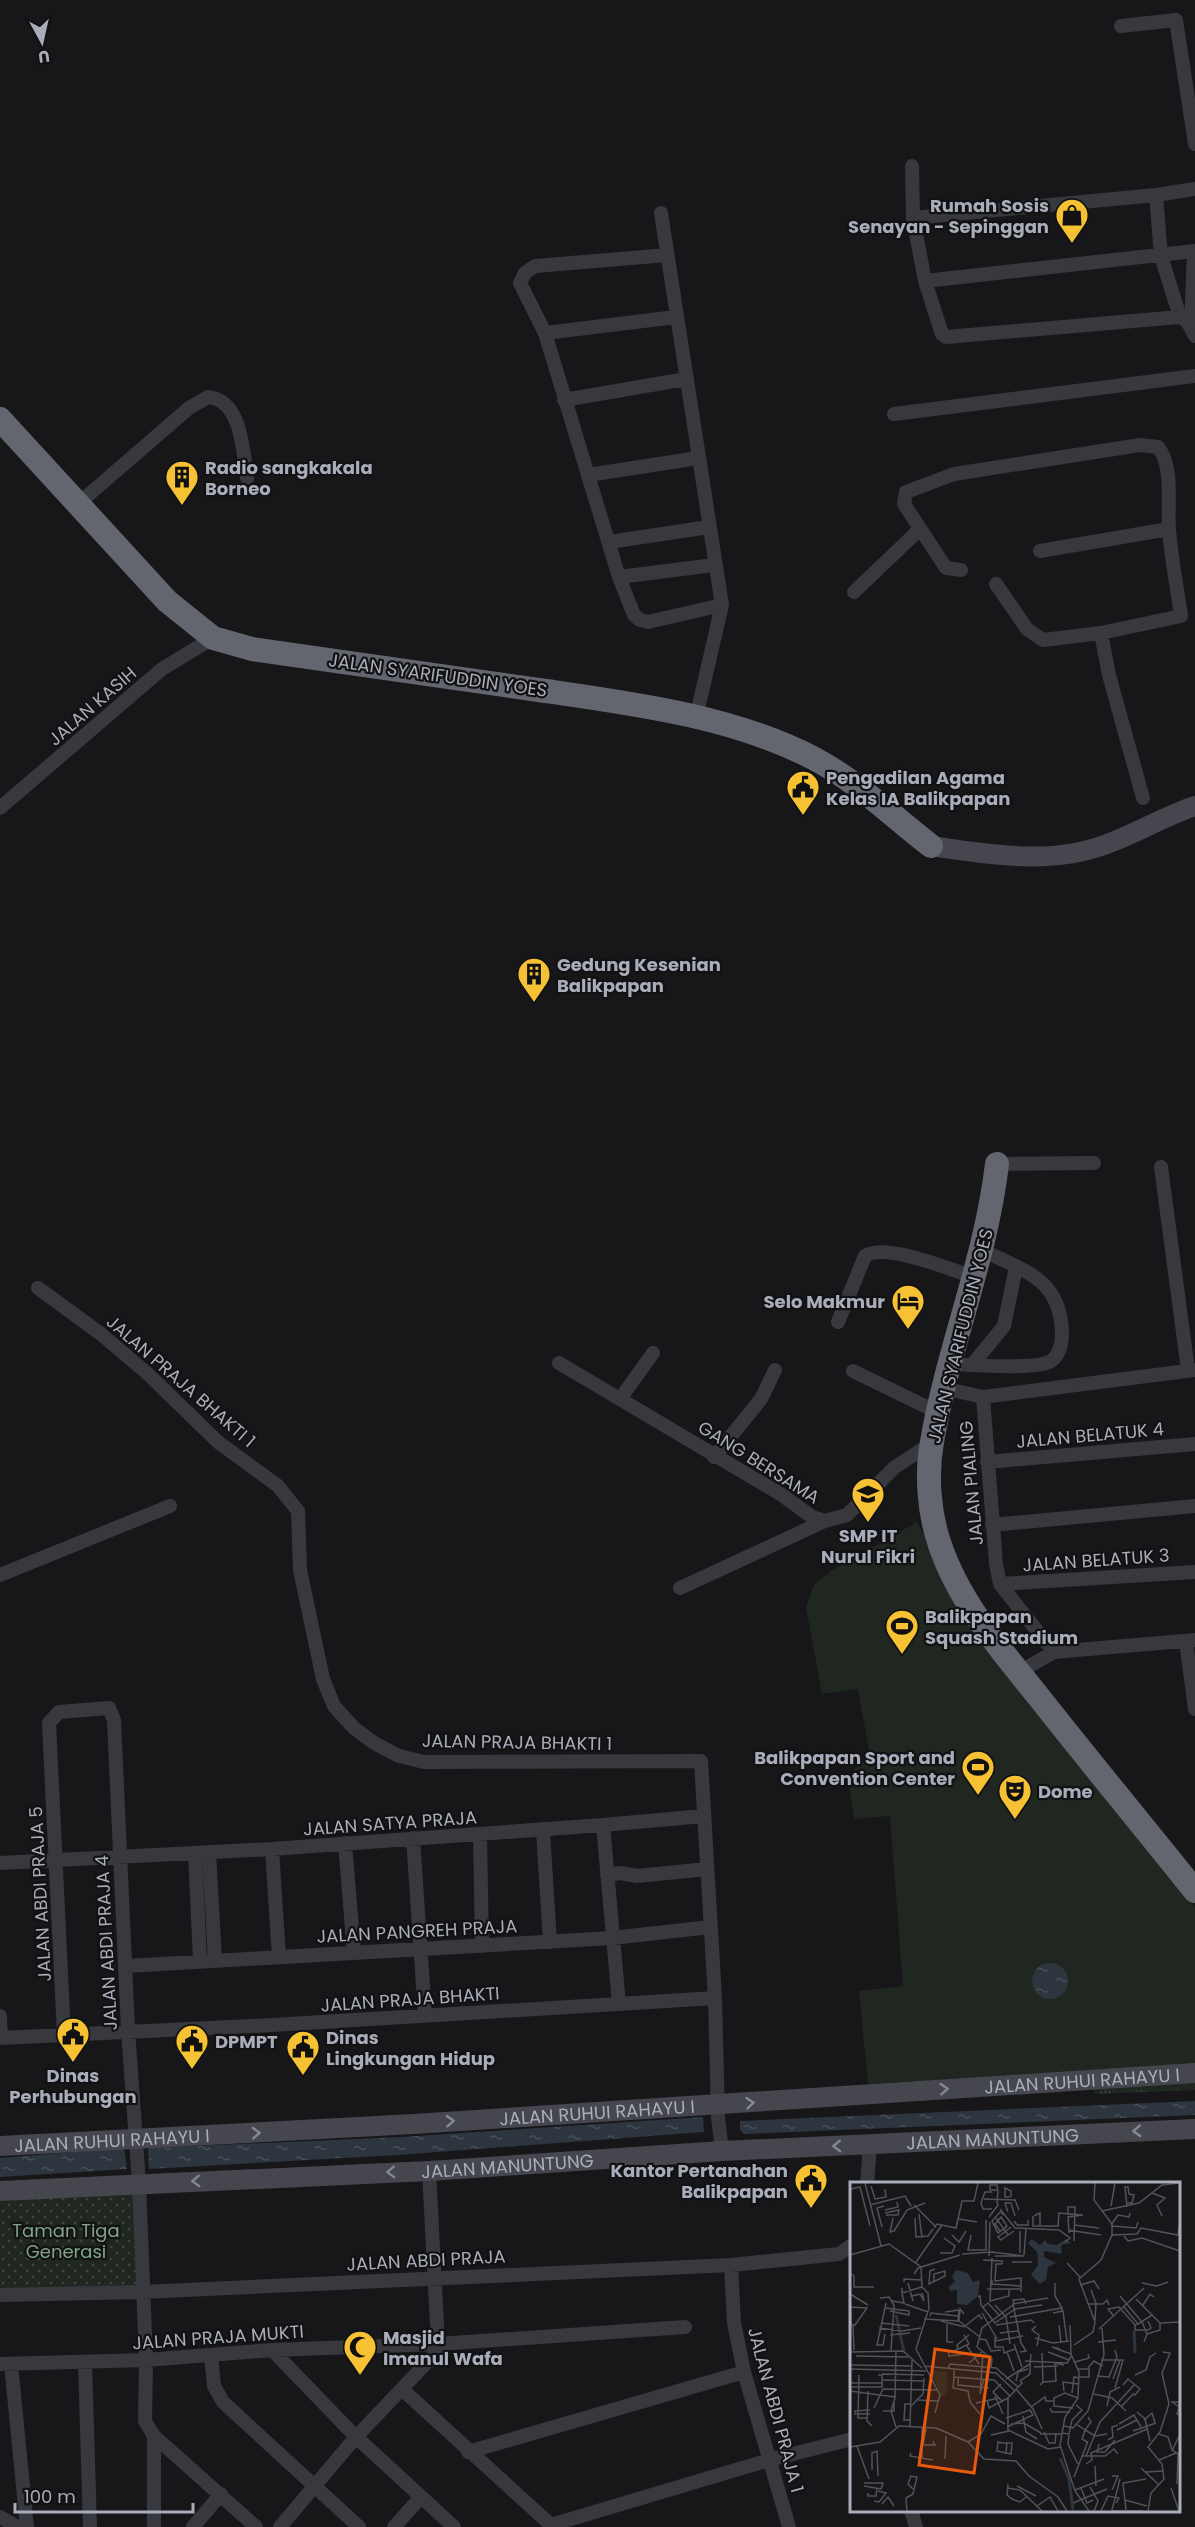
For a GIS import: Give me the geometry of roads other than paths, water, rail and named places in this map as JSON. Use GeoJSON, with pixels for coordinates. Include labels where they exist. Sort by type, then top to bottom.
{"type":"FeatureCollection","features":[{"type":"Feature","properties":{"kind":"highway","name":"JALAN SYARIFUDDIN YOES"},"geometry":{"type":"LineString","coordinates":[[0,420],[167,601],[213,638],[252,649],[599,699],[696,718],[747,732],[813,758],[877,800],[931,846]]}},
{"type":"Feature","properties":{"kind":"highway","name":"JALAN SYARIFUDDIN YOES"},"geometry":{"type":"LineString","coordinates":[[997,1164],[992,1208],[974,1277],[961,1364],[943,1388],[932,1443],[930,1488],[940,1546],[973,1611],[1019,1672],[1195,1891]]}},
{"type":"Feature","properties":{"kind":"street"},"geometry":{"type":"LineString","coordinates":[[1121,26],[1176,20],[1195,144]]}},
{"type":"Feature","properties":{"kind":"street"},"geometry":{"type":"LineString","coordinates":[[912,166],[914,218],[925,281],[942,334],[948,338],[1180,317]]}},
{"type":"Feature","properties":{"kind":"street"},"geometry":{"type":"LineString","coordinates":[[914,218],[1156,195],[1195,189]]}},
{"type":"Feature","properties":{"kind":"street"},"geometry":{"type":"LineString","coordinates":[[1156,195],[1161,256],[1180,317],[1193,331]]}},
{"type":"Feature","properties":{"kind":"street"},"geometry":{"type":"LineString","coordinates":[[661,213],[708,527],[722,605],[696,718]]}},
{"type":"Feature","properties":{"kind":"street"},"geometry":{"type":"LineString","coordinates":[[925,281],[1195,251],[1193,331]]}},
{"type":"Feature","properties":{"kind":"street"},"geometry":{"type":"LineString","coordinates":[[667,255],[535,266],[528,269],[520,284],[544,333],[619,577],[634,615],[648,622],[722,605]]}},
{"type":"Feature","properties":{"kind":"street"},"geometry":{"type":"LineString","coordinates":[[544,333],[676,317]]}},
{"type":"Feature","properties":{"kind":"street"},"geometry":{"type":"LineString","coordinates":[[894,414],[1195,376]]}},
{"type":"Feature","properties":{"kind":"street"},"geometry":{"type":"LineString","coordinates":[[564,400],[686,379]]}},
{"type":"Feature","properties":{"kind":"street"},"geometry":{"type":"LineString","coordinates":[[78,504],[189,408],[208,397],[222,400],[238,427],[246,478]]}},
{"type":"Feature","properties":{"kind":"street"},"geometry":{"type":"LineString","coordinates":[[961,570],[946,568],[919,530],[904,504],[903,498],[906,492],[932,480],[954,474],[1140,446],[1158,447],[1164,454],[1169,529],[1188,617],[1101,633],[1043,640],[1027,629],[996,584]]}},
{"type":"Feature","properties":{"kind":"street"},"geometry":{"type":"LineString","coordinates":[[588,475],[698,458]]}},
{"type":"Feature","properties":{"kind":"street"},"geometry":{"type":"LineString","coordinates":[[609,542],[708,527]]}},
{"type":"Feature","properties":{"kind":"street"},"geometry":{"type":"LineString","coordinates":[[1040,551],[1169,529]]}},
{"type":"Feature","properties":{"kind":"street"},"geometry":{"type":"LineString","coordinates":[[854,592],[919,530]]}},
{"type":"Feature","properties":{"kind":"street"},"geometry":{"type":"LineString","coordinates":[[619,577],[714,565]]}},
{"type":"Feature","properties":{"kind":"street"},"geometry":{"type":"LineString","coordinates":[[1101,633],[1143,798]]}},
{"type":"Feature","properties":{"kind":"street","name":"JALAN KASIH"},"geometry":{"type":"LineString","coordinates":[[0,808],[162,669],[213,638]]}},
{"type":"Feature","properties":{"kind":"street"},"geometry":{"type":"LineString","coordinates":[[931,846],[1010,856],[1060,856],[1106,844],[1195,806]]}},
{"type":"Feature","properties":{"kind":"street"},"geometry":{"type":"LineString","coordinates":[[997,1164],[1094,1163]]}},
{"type":"Feature","properties":{"kind":"street"},"geometry":{"type":"LineString","coordinates":[[1161,1167],[1192,1370]]}},
{"type":"Feature","properties":{"kind":"street"},"geometry":{"type":"LineString","coordinates":[[961,1364],[1033,1366],[1050,1362],[1059,1351],[1062,1341],[1062,1315],[1042,1280],[982,1250]]}},
{"type":"Feature","properties":{"kind":"street"},"geometry":{"type":"LineString","coordinates":[[838,1322],[865,1256],[870,1253],[898,1254],[974,1277]]}},
{"type":"Feature","properties":{"kind":"street"},"geometry":{"type":"LineString","coordinates":[[961,1364],[1004,1326],[1016,1267]]}},
{"type":"Feature","properties":{"kind":"street","name":"JALAN PRAJA BHAKTI 1"},"geometry":{"type":"LineString","coordinates":[[38,1288],[109,1341],[218,1442],[278,1486],[298,1511],[300,1570],[322,1679],[333,1706],[354,1728],[399,1756],[423,1762],[701,1761],[715,1998]]}},
{"type":"Feature","properties":{"kind":"street"},"geometry":{"type":"LineString","coordinates":[[620,1399],[653,1353]]}},
{"type":"Feature","properties":{"kind":"street","name":"GANG BERSAMA"},"geometry":{"type":"LineString","coordinates":[[559,1363],[782,1496],[812,1517],[825,1521],[847,1515],[895,1467],[932,1443]]}},
{"type":"Feature","properties":{"kind":"street"},"geometry":{"type":"LineString","coordinates":[[714,1457],[761,1399],[775,1370]]}},
{"type":"Feature","properties":{"kind":"street","name":"JALAN PIALING"},"geometry":{"type":"LineString","coordinates":[[1000,1584],[987,1462],[983,1397],[1192,1370]]}},
{"type":"Feature","properties":{"kind":"street"},"geometry":{"type":"LineString","coordinates":[[853,1371],[939,1413]]}},
{"type":"Feature","properties":{"kind":"street"},"geometry":{"type":"LineString","coordinates":[[943,1388],[983,1397]]}},
{"type":"Feature","properties":{"kind":"street","name":"JALAN BELATUK 4"},"geometry":{"type":"LineString","coordinates":[[987,1462],[1195,1444]]}},
{"type":"Feature","properties":{"kind":"street"},"geometry":{"type":"LineString","coordinates":[[0,1575],[170,1506]]}},
{"type":"Feature","properties":{"kind":"street"},"geometry":{"type":"LineString","coordinates":[[993,1525],[1195,1506]]}},
{"type":"Feature","properties":{"kind":"street"},"geometry":{"type":"LineString","coordinates":[[680,1588],[825,1521]]}},
{"type":"Feature","properties":{"kind":"street","name":"JALAN BELATUK 3"},"geometry":{"type":"LineString","coordinates":[[1000,1584],[1195,1572]]}},
{"type":"Feature","properties":{"kind":"street"},"geometry":{"type":"LineString","coordinates":[[1000,1584],[1054,1652]]}},
{"type":"Feature","properties":{"kind":"street"},"geometry":{"type":"LineString","coordinates":[[1019,1672],[1054,1652],[1191,1641],[1195,1709]]}},
{"type":"Feature","properties":{"kind":"street","name":"JALAN ABDI PRAJA 4"},"geometry":{"type":"LineString","coordinates":[[51,1751],[50,1723],[55,1714],[96,1707],[109,1708],[112,1713],[128,2030],[139,2177],[146,2360],[145,2421],[154,2436]]}},
{"type":"Feature","properties":{"kind":"street","name":"JALAN ABDI PRAJA 5"},"geometry":{"type":"LineString","coordinates":[[51,1751],[64,2034]]}},
{"type":"Feature","properties":{"kind":"street","name":"JALAN SATYA PRAJA"},"geometry":{"type":"LineString","coordinates":[[0,1863],[272,1849],[543,1831],[704,1816]]}},
{"type":"Feature","properties":{"kind":"street"},"geometry":{"type":"LineString","coordinates":[[603,1826],[619,2004]]}},
{"type":"Feature","properties":{"kind":"street"},"geometry":{"type":"LineString","coordinates":[[543,1831],[550,1942]]}},
{"type":"Feature","properties":{"kind":"street"},"geometry":{"type":"LineString","coordinates":[[480,1835],[482,1946]]}},
{"type":"Feature","properties":{"kind":"street"},"geometry":{"type":"LineString","coordinates":[[413,1838],[425,2015]]}},
{"type":"Feature","properties":{"kind":"street"},"geometry":{"type":"LineString","coordinates":[[345,1843],[354,1953]]}},
{"type":"Feature","properties":{"kind":"street"},"geometry":{"type":"LineString","coordinates":[[272,1849],[279,1957]]}},
{"type":"Feature","properties":{"kind":"street"},"geometry":{"type":"LineString","coordinates":[[202,1852],[215,1960]]}},
{"type":"Feature","properties":{"kind":"street"},"geometry":{"type":"LineString","coordinates":[[200,1961],[202,1852]]}},
{"type":"Feature","properties":{"kind":"street"},"geometry":{"type":"LineString","coordinates":[[607,1875],[621,1873],[637,1876],[707,1869]]}},
{"type":"Feature","properties":{"kind":"street","name":"JALAN PANGREH PRAJA"},"geometry":{"type":"LineString","coordinates":[[126,1966],[612,1938],[710,1927]]}},
{"type":"Feature","properties":{"kind":"street"},"geometry":{"type":"LineString","coordinates":[[715,1998],[721,2145]]}},
{"type":"Feature","properties":{"kind":"street","name":"JALAN PRAJA BHAKTI"},"geometry":{"type":"LineString","coordinates":[[1,2038],[128,2030],[273,2025],[715,1998]]}},
{"type":"Feature","properties":{"kind":"street"},"geometry":{"type":"LineString","coordinates":[[0,2016],[1,2038]]}},
{"type":"Feature","properties":{"kind":"street","name":"JALAN RUHUI RAHAYU I"},"geometry":{"type":"LineString","coordinates":[[0,2146],[718,2111],[1089,2078],[1195,2073]]}},
{"type":"Feature","properties":{"kind":"street","name":"JALAN MANUNTUNG"},"geometry":{"type":"LineString","coordinates":[[0,2191],[139,2177],[429,2170],[721,2145],[870,2145],[1195,2129]]}},
{"type":"Feature","properties":{"kind":"street"},"geometry":{"type":"LineString","coordinates":[[867,2182],[870,2145]]}},
{"type":"Feature","properties":{"kind":"street"},"geometry":{"type":"LineString","coordinates":[[280,2527],[356,2438],[434,2355],[438,2344],[429,2170]]}},
{"type":"Feature","properties":{"kind":"street","name":"JALAN ABDI PRAJA"},"geometry":{"type":"LineString","coordinates":[[0,2295],[142,2292],[731,2265],[839,2254],[850,2246]]}},
{"type":"Feature","properties":{"kind":"street","name":"JALAN ABDI PRAJA 1"},"geometry":{"type":"LineString","coordinates":[[731,2265],[734,2323],[744,2372],[789,2527]]}},
{"type":"Feature","properties":{"kind":"street","name":"JALAN PRAJA MUKTI"},"geometry":{"type":"LineString","coordinates":[[6,2364],[146,2360],[272,2350],[438,2344],[685,2327]]}},
{"type":"Feature","properties":{"kind":"street"},"geometry":{"type":"LineString","coordinates":[[272,2350],[356,2438],[454,2527]]}},
{"type":"Feature","properties":{"kind":"street"},"geometry":{"type":"LineString","coordinates":[[211,2355],[217,2395],[359,2527]]}},
{"type":"Feature","properties":{"kind":"street"},"geometry":{"type":"LineString","coordinates":[[85,2362],[90,2527]]}},
{"type":"Feature","properties":{"kind":"street"},"geometry":{"type":"LineString","coordinates":[[6,2364],[27,2527]]}},
{"type":"Feature","properties":{"kind":"street"},"geometry":{"type":"LineString","coordinates":[[468,2452],[744,2372]]}},
{"type":"Feature","properties":{"kind":"street"},"geometry":{"type":"LineString","coordinates":[[403,2390],[468,2452],[552,2526],[769,2460],[850,2440]]}},
{"type":"Feature","properties":{"kind":"street"},"geometry":{"type":"LineString","coordinates":[[154,2436],[256,2527]]}},
{"type":"Feature","properties":{"kind":"street"},"geometry":{"type":"LineString","coordinates":[[154,2436],[154,2527]]}},
{"type":"Feature","properties":{"kind":"street"},"geometry":{"type":"LineString","coordinates":[[193,2527],[221,2494]]}},
{"type":"Feature","properties":{"kind":"street"},"geometry":{"type":"LineString","coordinates":[[394,2527],[421,2497]]}},
{"type":"Feature","properties":{"kind":"street"},"geometry":{"type":"LineString","coordinates":[[911,2512],[916,2527]]}},
{"type":"Feature","properties":{"kind":"street"},"geometry":{"type":"LineString","coordinates":[[0,2517],[18,2527]]}},
{"type":"Feature","properties":{"kind":"water"},"geometry":{"type":"Polygon","coordinates":[[[1050,1963],[1063,1968],[1068,1981],[1063,1994],[1050,1999],[1037,1994],[1032,1981],[1037,1968],[1050,1963]]]}},
{"type":"Feature","properties":{"kind":"water"},"geometry":{"type":"Polygon","coordinates":[[[1195,2101],[1195,2115],[744,2134],[740,2130],[740,2121],[1195,2101]]]}},
{"type":"Feature","properties":{"kind":"water"},"geometry":{"type":"Polygon","coordinates":[[[703,2117],[704,2132],[398,2155],[149,2169],[148,2148],[401,2137],[703,2117]]]}},
{"type":"Feature","properties":{"kind":"water"},"geometry":{"type":"Polygon","coordinates":[[[124,2148],[127,2169],[0,2177],[0,2158],[124,2148]]]}},
{"type":"Feature","properties":{"kind":"place","name":"Rumah Sosis Senayan - Sepinggan"},"geometry":{"type":"Point","coordinates":[1072,244]}},
{"type":"Feature","properties":{"kind":"place","name":"Radio sangkakala Borneo"},"geometry":{"type":"Point","coordinates":[182,506]}},
{"type":"Feature","properties":{"kind":"place","name":"Pengadilan Agama Kelas IA Balikpapan"},"geometry":{"type":"Point","coordinates":[803,816]}},
{"type":"Feature","properties":{"kind":"place","name":"Gedung Kesenian Balikpapan"},"geometry":{"type":"Point","coordinates":[534,1003]}},
{"type":"Feature","properties":{"kind":"place","name":"Selo Makmur"},"geometry":{"type":"Point","coordinates":[908,1330]}},
{"type":"Feature","properties":{"kind":"place","name":"SMP IT Nurul Fikri"},"geometry":{"type":"Point","coordinates":[868,1523]}},
{"type":"Feature","properties":{"kind":"place","name":"Balikpapan Squash Stadium"},"geometry":{"type":"Point","coordinates":[902,1655]}},
{"type":"Feature","properties":{"kind":"place","name":"Balikpapan Sport and Convention Center"},"geometry":{"type":"Point","coordinates":[978,1796]}},
{"type":"Feature","properties":{"kind":"place","name":"Dome"},"geometry":{"type":"Point","coordinates":[1015,1820]}},
{"type":"Feature","properties":{"kind":"place","name":"Dinas Perhubungan"},"geometry":{"type":"Point","coordinates":[73,2063]}},
{"type":"Feature","properties":{"kind":"place","name":"DPMPT"},"geometry":{"type":"Point","coordinates":[192,2070]}},
{"type":"Feature","properties":{"kind":"place","name":"Dinas Lingkungan Hidup"},"geometry":{"type":"Point","coordinates":[303,2076]}},
{"type":"Feature","properties":{"kind":"place","name":"Kantor Pertanahan Balikpapan"},"geometry":{"type":"Point","coordinates":[811,2209]}},
{"type":"Feature","properties":{"kind":"place","name":"Masjid Imanul Wafa"},"geometry":{"type":"Point","coordinates":[360,2376]}},
{"type":"Feature","properties":{"kind":"park label","name":"Taman Tiga Generasi"},"geometry":{"type":"Point","coordinates":[66,2240]}}]}
